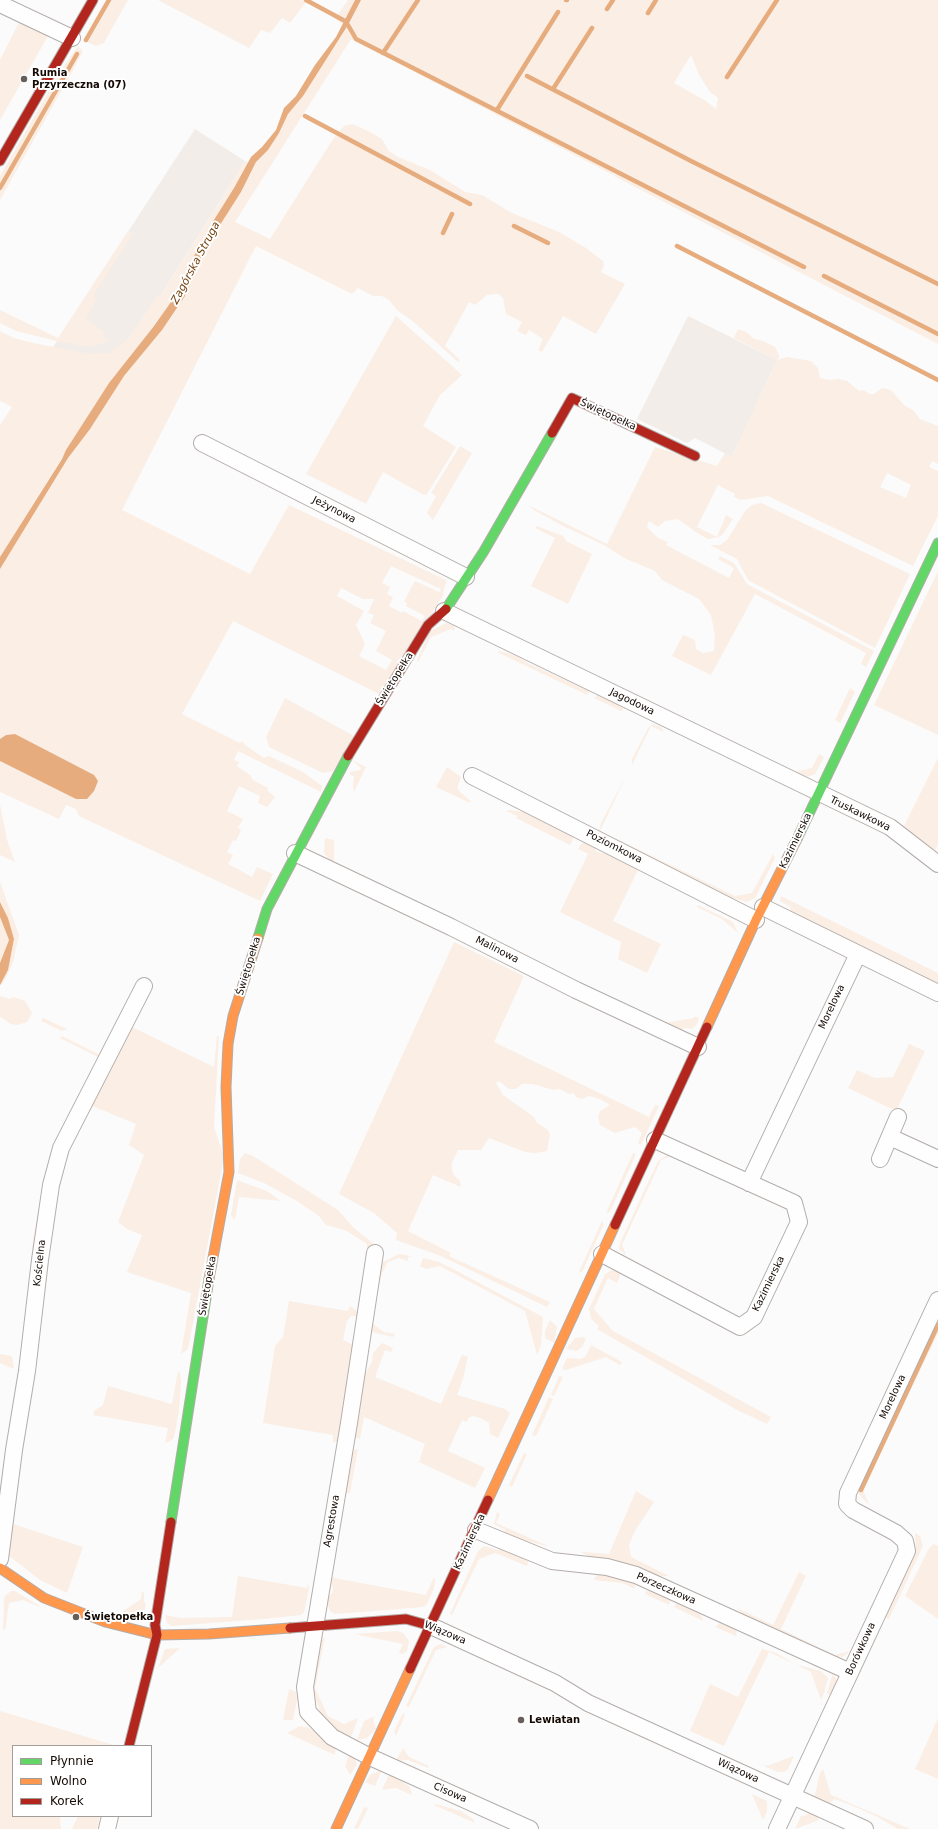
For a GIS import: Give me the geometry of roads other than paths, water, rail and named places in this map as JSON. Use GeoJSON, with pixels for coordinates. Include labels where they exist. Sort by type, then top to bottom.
{"type":"FeatureCollection","features":[{"type":"Feature","properties":{"kind":"street"},"geometry":{"type":"LineString","coordinates":[[0,161],[94,0]]}},
{"type":"Feature","properties":{"kind":"street"},"geometry":{"type":"LineString","coordinates":[[0,4],[72,38]]}},
{"type":"Feature","properties":{"kind":"street","name":"Świętopełka"},"geometry":{"type":"LineString","coordinates":[[129,1745],[157,1635],[155,1625],[206,1299],[229,1172],[226,1087],[228,1044],[233,1016],[262,923],[295,853],[332,784],[428,625],[444,612],[484,551],[572,398],[695,456]]}},
{"type":"Feature","properties":{"kind":"street","name":"Jeżynowa"},"geometry":{"type":"LineString","coordinates":[[202,443],[466,577]]}},
{"type":"Feature","properties":{"kind":"street","name":"Kazimierska"},"geometry":{"type":"LineString","coordinates":[[336,1829],[432,1626],[759,914],[819,794],[938,543]]}},
{"type":"Feature","properties":{"kind":"street","name":"Jagodowa"},"geometry":{"type":"LineString","coordinates":[[444,612],[819,794]]}},
{"type":"Feature","properties":{"kind":"street","name":"Poziomkowa"},"geometry":{"type":"LineString","coordinates":[[472,776],[759,914]]}},
{"type":"Feature","properties":{"kind":"street","name":"Truskawkowa"},"geometry":{"type":"LineString","coordinates":[[819,794],[890,827],[938,864]]}},
{"type":"Feature","properties":{"kind":"street","name":"Malinowa"},"geometry":{"type":"LineString","coordinates":[[295,853],[451,927],[596,1000],[698,1047]]}},
{"type":"Feature","properties":{"kind":"street"},"geometry":{"type":"LineString","coordinates":[[759,914],[858,954],[938,993]]}},
{"type":"Feature","properties":{"kind":"street","name":"Morelowa"},"geometry":{"type":"LineString","coordinates":[[749,1183],[858,954]]}},
{"type":"Feature","properties":{"kind":"street","name":"Kościelna"},"geometry":{"type":"LineString","coordinates":[[0,1559],[14,1450],[28,1364],[40,1260],[51,1185],[61,1148],[144,986]]}},
{"type":"Feature","properties":{"kind":"street"},"geometry":{"type":"LineString","coordinates":[[880,1159],[898,1117]]}},
{"type":"Feature","properties":{"kind":"street"},"geometry":{"type":"LineString","coordinates":[[890,1137],[938,1159]]}},
{"type":"Feature","properties":{"kind":"street","name":"Kazimierska"},"geometry":{"type":"LineString","coordinates":[[602,1254],[740,1327],[754,1317],[799,1222],[794,1204],[655,1140]]}},
{"type":"Feature","properties":{"kind":"street","name":"Agrestowa"},"geometry":{"type":"LineString","coordinates":[[370,1757],[332,1736],[308,1712],[305,1687],[349,1423],[375,1253]]}},
{"type":"Feature","properties":{"kind":"street","name":"Morelowa"},"geometry":{"type":"LineString","coordinates":[[848,1493],[938,1300]]}},
{"type":"Feature","properties":{"kind":"street","name":"Borówkowa"},"geometry":{"type":"LineString","coordinates":[[777,1829],[907,1551],[905,1541],[896,1533],[853,1510],[847,1504],[848,1493]]}},
{"type":"Feature","properties":{"kind":"street","name":"Porzeczkowa"},"geometry":{"type":"LineString","coordinates":[[476,1530],[552,1561],[607,1567],[636,1575],[850,1672]]}},
{"type":"Feature","properties":{"kind":"street","name":"Wiązowa"},"geometry":{"type":"LineString","coordinates":[[0,1568],[44,1598],[105,1622],[157,1635],[209,1634],[406,1619],[432,1626],[555,1683],[588,1703],[865,1829]]}},
{"type":"Feature","properties":{"kind":"street","name":"Cisowa"},"geometry":{"type":"LineString","coordinates":[[370,1757],[530,1829]]}},
{"type":"Feature","properties":{"kind":"street"},"geometry":{"type":"LineString","coordinates":[[107,1829],[110,1817]]}},
{"type":"Feature","properties":{"kind":"water","name":"Zagórska Struga"},"geometry":{"type":"Polygon","coordinates":[[[355,0],[361,0],[348,25],[303,96],[288,114],[279,133],[268,150],[256,162],[241,192],[206,247],[185,296],[162,330],[124,376],[90,429],[68,458],[0,569],[0,557],[62,459],[66,450],[109,383],[154,326],[178,292],[193,258],[251,157],[262,147],[276,130],[284,108],[296,96],[315,65],[336,37],[355,0]]]}},
{"type":"Feature","properties":{"kind":"water"},"geometry":{"type":"Polygon","coordinates":[[[15,734],[94,775],[98,781],[94,791],[87,799],[76,799],[0,761],[0,739],[6,735],[15,734]]]}},
{"type":"Feature","properties":{"kind":"water"},"geometry":{"type":"Polygon","coordinates":[[[0,902],[8,918],[14,939],[8,970],[0,985],[0,963],[9,940],[0,917],[0,902]]]}},
{"type":"Feature","properties":{"kind":"waterway"},"geometry":{"type":"LineString","coordinates":[[86,40],[109,0]]}},
{"type":"Feature","properties":{"kind":"waterway"},"geometry":{"type":"LineString","coordinates":[[306,0],[345,21]]}},
{"type":"Feature","properties":{"kind":"waterway"},"geometry":{"type":"LineString","coordinates":[[383,53],[418,0]]}},
{"type":"Feature","properties":{"kind":"waterway"},"geometry":{"type":"LineString","coordinates":[[607,9],[613,0]]}},
{"type":"Feature","properties":{"kind":"waterway"},"geometry":{"type":"LineString","coordinates":[[648,13],[656,0]]}},
{"type":"Feature","properties":{"kind":"waterway"},"geometry":{"type":"LineString","coordinates":[[727,77],[777,0]]}},
{"type":"Feature","properties":{"kind":"waterway"},"geometry":{"type":"LineString","coordinates":[[497,110],[558,12]]}},
{"type":"Feature","properties":{"kind":"waterway"},"geometry":{"type":"LineString","coordinates":[[348,25],[356,39],[804,267]]}},
{"type":"Feature","properties":{"kind":"waterway"},"geometry":{"type":"LineString","coordinates":[[553,89],[592,28]]}},
{"type":"Feature","properties":{"kind":"waterway"},"geometry":{"type":"LineString","coordinates":[[0,188],[77,54]]}},
{"type":"Feature","properties":{"kind":"waterway"},"geometry":{"type":"LineString","coordinates":[[527,76],[691,161],[938,284]]}},
{"type":"Feature","properties":{"kind":"waterway"},"geometry":{"type":"LineString","coordinates":[[305,116],[470,204]]}},
{"type":"Feature","properties":{"kind":"waterway"},"geometry":{"type":"LineString","coordinates":[[443,233],[452,214]]}},
{"type":"Feature","properties":{"kind":"waterway"},"geometry":{"type":"LineString","coordinates":[[514,226],[548,243]]}},
{"type":"Feature","properties":{"kind":"waterway"},"geometry":{"type":"LineString","coordinates":[[677,246],[938,380]]}},
{"type":"Feature","properties":{"kind":"waterway"},"geometry":{"type":"LineString","coordinates":[[824,276],[938,334]]}},
{"type":"Feature","properties":{"kind":"waterway"},"geometry":{"type":"LineString","coordinates":[[861,1490],[938,1325]]}},
{"type":"Feature","properties":{"kind":"place","name":"Rumia Przyrzeczna (07)"},"geometry":{"type":"Point","coordinates":[24,79]}},
{"type":"Feature","properties":{"kind":"place","name":"Świętopełka"},"geometry":{"type":"Point","coordinates":[76,1617]}},
{"type":"Feature","properties":{"kind":"place","name":"Lewiatan"},"geometry":{"type":"Point","coordinates":[521,1720]}}]}
